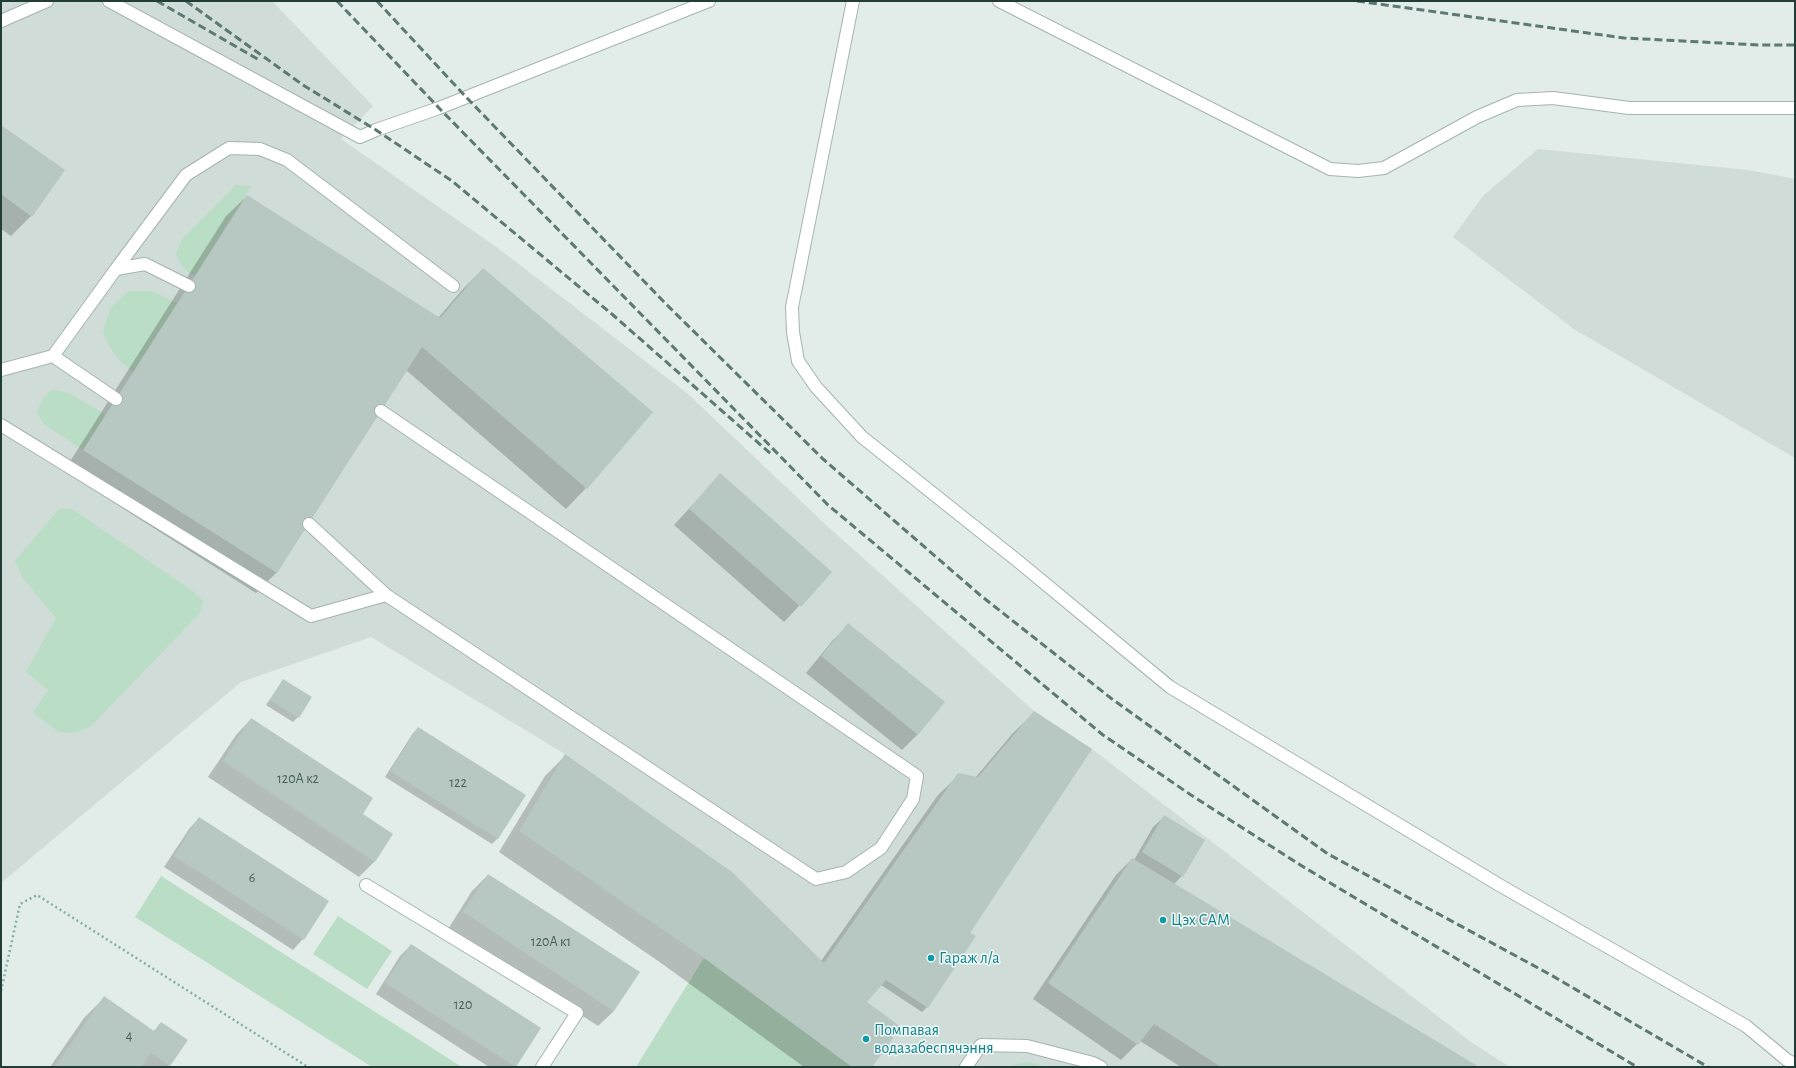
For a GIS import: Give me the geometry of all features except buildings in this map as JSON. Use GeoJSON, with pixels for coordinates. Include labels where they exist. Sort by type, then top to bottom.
{"type":"FeatureCollection","features":[{"type":"Feature","properties":{"kind":"lane"},"geometry":{"type":"LineString","coordinates":[[1,21],[47,1]]}},
{"type":"Feature","properties":{"kind":"lane"},"geometry":{"type":"LineString","coordinates":[[109,1],[360,137],[439,108],[709,1]]}},
{"type":"Feature","properties":{"kind":"lane"},"geometry":{"type":"LineString","coordinates":[[853,1],[792,307],[793,332],[798,361],[816,388],[862,437],[1019,562],[1170,687],[1500,886],[1746,1026],[1787,1060],[1795,1064]]}},
{"type":"Feature","properties":{"kind":"lane"},"geometry":{"type":"LineString","coordinates":[[999,1],[1330,169],[1358,171],[1384,168],[1477,117],[1518,100],[1553,98],[1629,108],[1795,108]]}},
{"type":"Feature","properties":{"kind":"lane"},"geometry":{"type":"LineString","coordinates":[[1,370],[53,356],[186,175],[229,148],[260,149],[287,160],[453,286]]}},
{"type":"Feature","properties":{"kind":"lane"},"geometry":{"type":"LineString","coordinates":[[116,269],[145,264],[188,286]]}},
{"type":"Feature","properties":{"kind":"lane"},"geometry":{"type":"LineString","coordinates":[[53,356],[116,399]]}},
{"type":"Feature","properties":{"kind":"lane"},"geometry":{"type":"LineString","coordinates":[[309,524],[386,595],[816,879],[846,872],[881,848],[913,799],[917,776],[381,411]]}},
{"type":"Feature","properties":{"kind":"lane"},"geometry":{"type":"LineString","coordinates":[[1,425],[311,616],[386,595]]}},
{"type":"Feature","properties":{"kind":"lane"},"geometry":{"type":"LineString","coordinates":[[366,884],[577,1013],[542,1067]]}},
{"type":"Feature","properties":{"kind":"lane"},"geometry":{"type":"LineString","coordinates":[[966,1067],[981,1045],[1027,1046],[1093,1063],[1100,1067]]}},
{"type":"Feature","properties":{"kind":"path"},"geometry":{"type":"LineString","coordinates":[[1,991],[20,904],[37,895],[308,1067]]}},
{"type":"Feature","properties":{"kind":"shaded area"},"geometry":{"type":"Polygon","coordinates":[[[1,1],[272,1],[373,106],[341,139],[499,249],[688,394],[825,524],[1034,711],[1092,749],[1471,1042],[1510,1067],[636,1067],[704,958],[519,831],[565,754],[371,637],[241,682],[1,883],[1,1]]]}},
{"type":"Feature","properties":{"kind":"shaded area"},"geometry":{"type":"Polygon","coordinates":[[[1538,149],[1748,170],[1795,179],[1795,458],[1574,329],[1453,237],[1483,196],[1538,149]]]}},
{"type":"Feature","properties":{"kind":"green space"},"geometry":{"type":"Polygon","coordinates":[[[236,185],[251,186],[195,276],[183,268],[176,253],[183,238],[236,185]]]}},
{"type":"Feature","properties":{"kind":"green space"},"geometry":{"type":"Polygon","coordinates":[[[129,291],[152,291],[177,303],[133,372],[121,362],[109,346],[103,332],[111,307],[129,291]]]}},
{"type":"Feature","properties":{"kind":"green space"},"geometry":{"type":"Polygon","coordinates":[[[51,390],[67,392],[106,415],[83,450],[44,424],[37,412],[42,400],[51,390]]]}},
{"type":"Feature","properties":{"kind":"green space"},"geometry":{"type":"Polygon","coordinates":[[[59,509],[72,509],[194,592],[203,601],[200,613],[91,726],[78,732],[67,733],[58,731],[33,713],[48,690],[26,672],[56,618],[22,577],[15,561],[59,509]]]}},
{"type":"Feature","properties":{"kind":"green space"},"geometry":{"type":"Polygon","coordinates":[[[161,876],[462,1067],[372,1067],[135,917],[161,876]]]}},
{"type":"Feature","properties":{"kind":"green space"},"geometry":{"type":"Polygon","coordinates":[[[338,916],[392,951],[367,989],[313,954],[338,916]]]}},
{"type":"Feature","properties":{"kind":"green space"},"geometry":{"type":"Polygon","coordinates":[[[704,958],[852,1067],[636,1067],[704,958]]]}},
{"type":"Feature","properties":{"kind":"green space"},"geometry":{"type":"Polygon","coordinates":[[[1028,1062],[1048,1067],[1005,1067],[1028,1062]]]}},
{"type":"Feature","properties":{"kind":"railway"},"geometry":{"type":"LineString","coordinates":[[157,1],[261,61]]}},
{"type":"Feature","properties":{"kind":"railway"},"geometry":{"type":"LineString","coordinates":[[186,1],[303,85],[376,130],[452,181],[613,315],[771,454]]}},
{"type":"Feature","properties":{"kind":"railway"},"geometry":{"type":"LineString","coordinates":[[337,1],[439,108],[828,505],[1103,735],[1191,795],[1302,866],[1637,1067]]}},
{"type":"Feature","properties":{"kind":"railway"},"geometry":{"type":"LineString","coordinates":[[377,1],[466,97],[666,304],[823,459],[980,595],[1112,699],[1328,854],[1551,975],[1708,1067]]}},
{"type":"Feature","properties":{"kind":"railway"},"geometry":{"type":"LineString","coordinates":[[1357,1],[1624,38],[1760,45],[1795,45]]}},
{"type":"Feature","properties":{"kind":"place","name":"Цэх САМ"},"geometry":{"type":"Point","coordinates":[1163,920]}},
{"type":"Feature","properties":{"kind":"place","name":"Гараж л/а"},"geometry":{"type":"Point","coordinates":[931,958]}},
{"type":"Feature","properties":{"kind":"place","name":"Помпавая водазабеспячэння"},"geometry":{"type":"Point","coordinates":[866,1039]}}]}
